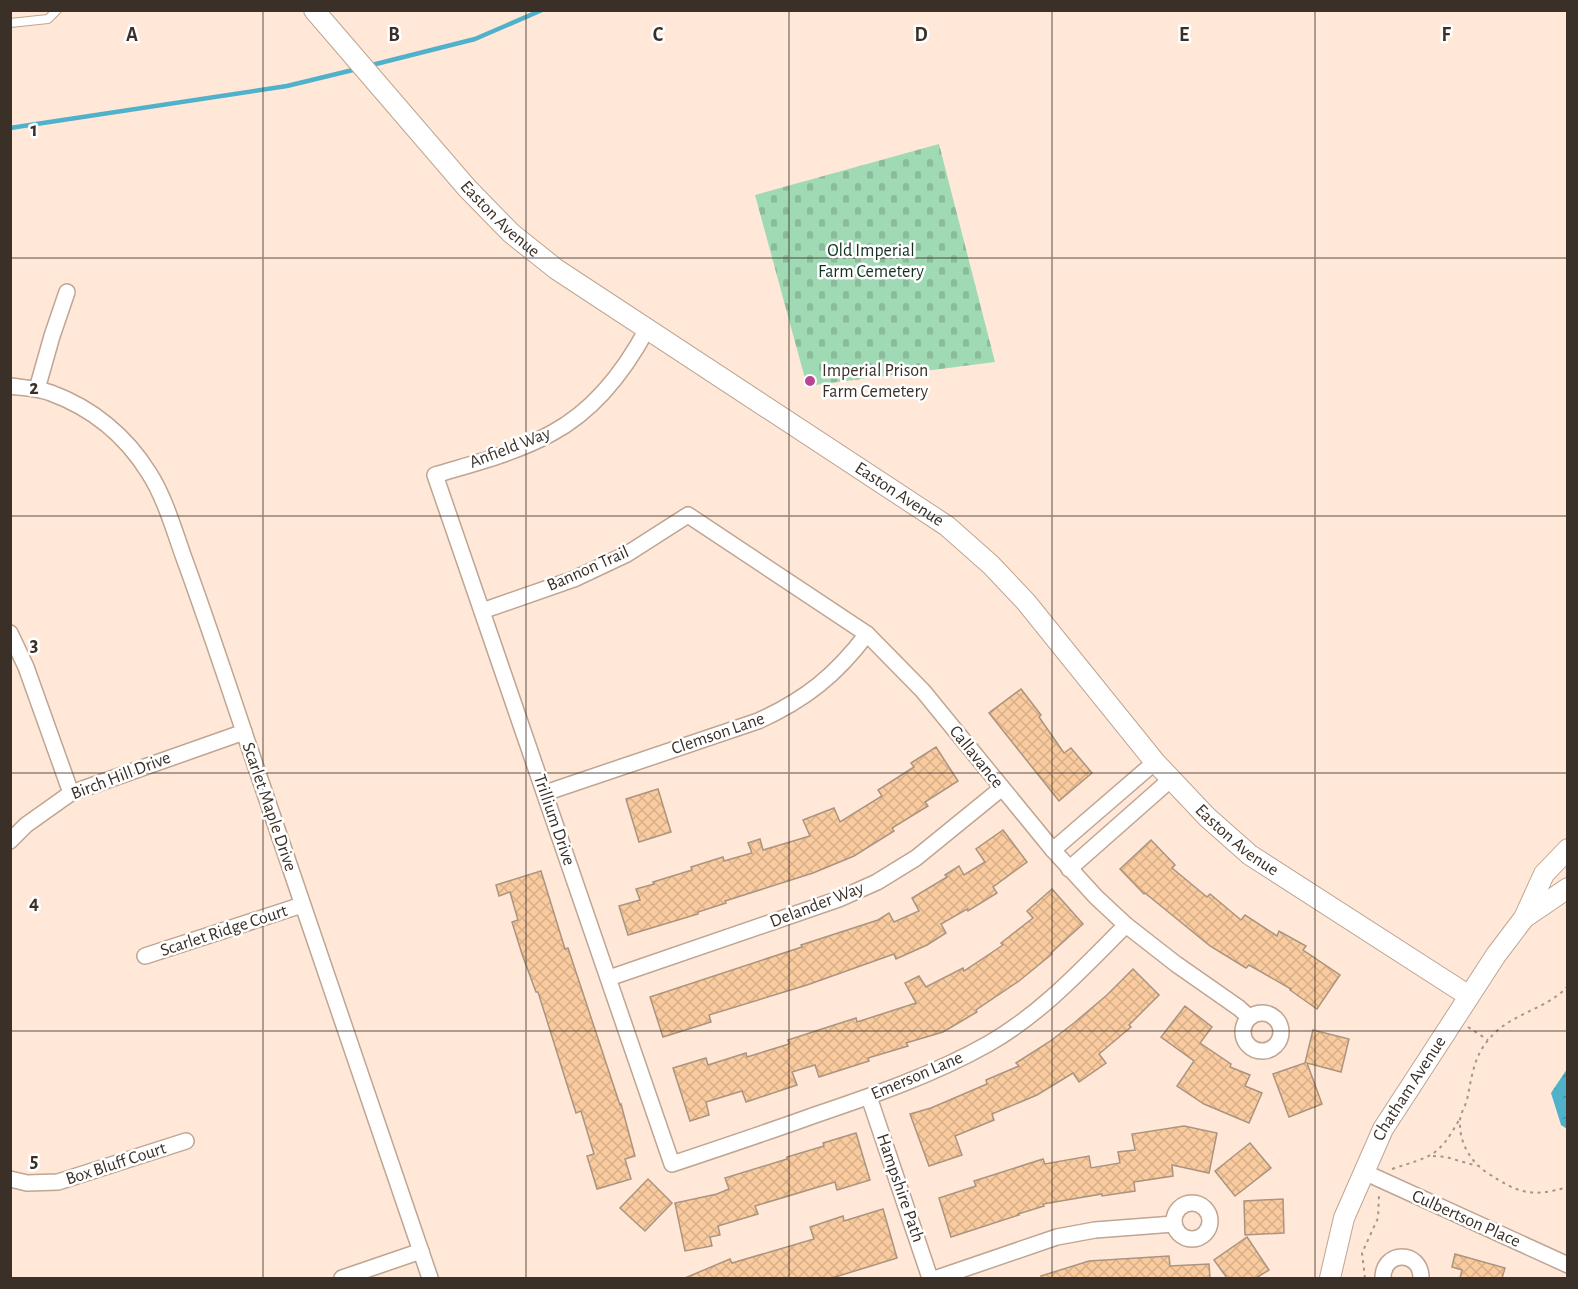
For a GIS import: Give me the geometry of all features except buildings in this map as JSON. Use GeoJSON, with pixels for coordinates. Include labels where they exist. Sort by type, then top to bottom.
{"type":"FeatureCollection","features":[{"type":"Feature","properties":{"kind":"street","name":"Easton Avenue"},"geometry":{"type":"LineString","coordinates":[[316,13],[467,189],[511,233],[556,269],[947,526],[991,565],[1026,602],[1170,780],[1207,817],[1250,855],[1469,996]]}},
{"type":"Feature","properties":{"kind":"street"},"geometry":{"type":"LineString","coordinates":[[37,389],[67,292]]}},
{"type":"Feature","properties":{"kind":"street","name":"Anfield Way"},"geometry":{"type":"LineString","coordinates":[[435,475],[514,450],[553,433],[584,412],[610,385],[632,356],[647,329]]}},
{"type":"Feature","properties":{"kind":"street","name":"Scarlet Maple Drive"},"geometry":{"type":"LineString","coordinates":[[10,386],[52,393],[103,421],[129,446],[150,474],[166,507],[220,657],[302,905],[380,1124],[430,1278]]}},
{"type":"Feature","properties":{"kind":"street","name":"Trillium Drive"},"geometry":{"type":"LineString","coordinates":[[435,475],[672,1164]]}},
{"type":"Feature","properties":{"kind":"street","name":"Bannon Trail"},"geometry":{"type":"LineString","coordinates":[[482,610],[574,579],[627,554],[688,515]]}},
{"type":"Feature","properties":{"kind":"street","name":"Callavance"},"geometry":{"type":"LineString","coordinates":[[688,515],[867,634],[923,691],[1068,869],[1126,925],[1249,1017]]}},
{"type":"Feature","properties":{"kind":"street"},"geometry":{"type":"LineString","coordinates":[[10,633],[26,667],[71,793]]}},
{"type":"Feature","properties":{"kind":"street","name":"Clemson Lane"},"geometry":{"type":"LineString","coordinates":[[545,793],[747,725],[783,710],[808,695],[833,674],[867,634]]}},
{"type":"Feature","properties":{"kind":"street","name":"Birch Hill Drive"},"geometry":{"type":"LineString","coordinates":[[10,842],[26,825],[71,793],[244,732]]}},
{"type":"Feature","properties":{"kind":"street"},"geometry":{"type":"LineString","coordinates":[[1053,850],[1155,762]]}},
{"type":"Feature","properties":{"kind":"street"},"geometry":{"type":"LineString","coordinates":[[1068,869],[1170,780]]}},
{"type":"Feature","properties":{"kind":"street","name":"Delander Way"},"geometry":{"type":"LineString","coordinates":[[609,978],[839,899],[877,882],[916,858],[1002,788]]}},
{"type":"Feature","properties":{"kind":"street","name":"Chatham Avenue"},"geometry":{"type":"LineString","coordinates":[[1330,1278],[1344,1218],[1383,1129],[1496,955],[1524,918],[1544,874],[1568,849]]}},
{"type":"Feature","properties":{"kind":"street","name":"Chatham Avenue"},"geometry":{"type":"LineString","coordinates":[[1524,918],[1568,888]]}},
{"type":"Feature","properties":{"kind":"street","name":"Scarlet Ridge Court"},"geometry":{"type":"LineString","coordinates":[[145,957],[302,905]]}},
{"type":"Feature","properties":{"kind":"street","name":"Emerson Lane"},"geometry":{"type":"LineString","coordinates":[[672,1164],[870,1097],[930,1073],[989,1043],[1034,1013],[1126,925]]}},
{"type":"Feature","properties":{"kind":"street","name":"Hampshire Path"},"geometry":{"type":"LineString","coordinates":[[870,1097],[930,1278]]}},
{"type":"Feature","properties":{"kind":"street","name":"Box Bluff Court"},"geometry":{"type":"LineString","coordinates":[[10,1179],[27,1183],[58,1182],[186,1141]]}},
{"type":"Feature","properties":{"kind":"street","name":"Culbertson Place"},"geometry":{"type":"LineString","coordinates":[[1364,1172],[1568,1265]]}},
{"type":"Feature","properties":{"kind":"street"},"geometry":{"type":"LineString","coordinates":[[936,1278],[1057,1237],[1095,1230],[1174,1224]]}},
{"type":"Feature","properties":{"kind":"street"},"geometry":{"type":"LineString","coordinates":[[342,1278],[421,1251]]}},
{"type":"Feature","properties":{"kind":"street"},"geometry":{"type":"LineString","coordinates":[[1383,1278],[1384,1269],[1388,1263],[1402,1257],[1416,1262],[1420,1268],[1421,1278]]}},
{"type":"Feature","properties":{"kind":"lane"},"geometry":{"type":"LineString","coordinates":[[10,23],[48,18],[57,10]]}},
{"type":"Feature","properties":{"kind":"path"},"geometry":{"type":"LineString","coordinates":[[1477,1166],[1463,1143],[1459,1119],[1466,1102],[1474,1063],[1488,1040],[1500,1028],[1556,997],[1568,986]]}},
{"type":"Feature","properties":{"kind":"path"},"geometry":{"type":"LineString","coordinates":[[1455,1019],[1488,1040]]}},
{"type":"Feature","properties":{"kind":"path"},"geometry":{"type":"LineString","coordinates":[[1432,1156],[1446,1157],[1477,1166],[1509,1188],[1528,1193],[1549,1192],[1568,1187]]}},
{"type":"Feature","properties":{"kind":"green space","name":"Old Imperial Farm Cemetery"},"geometry":{"type":"Polygon","coordinates":[[[939,144],[995,362],[807,386],[755,195],[939,144]]]}},
{"type":"Feature","properties":{"kind":"water"},"geometry":{"type":"Polygon","coordinates":[[[1567,1069],[1567,1129],[1561,1125],[1551,1093],[1567,1069]]]}},
{"type":"Feature","properties":{"kind":"waterway"},"geometry":{"type":"LineString","coordinates":[[368,66],[475,39],[542,10]]}},
{"type":"Feature","properties":{"kind":"waterway"},"geometry":{"type":"LineString","coordinates":[[10,128],[287,86],[357,69]]}},
{"type":"Feature","properties":{"kind":"place","name":"Imperial Prison Farm Cemetery"},"geometry":{"type":"Point","coordinates":[810,381]}}]}
